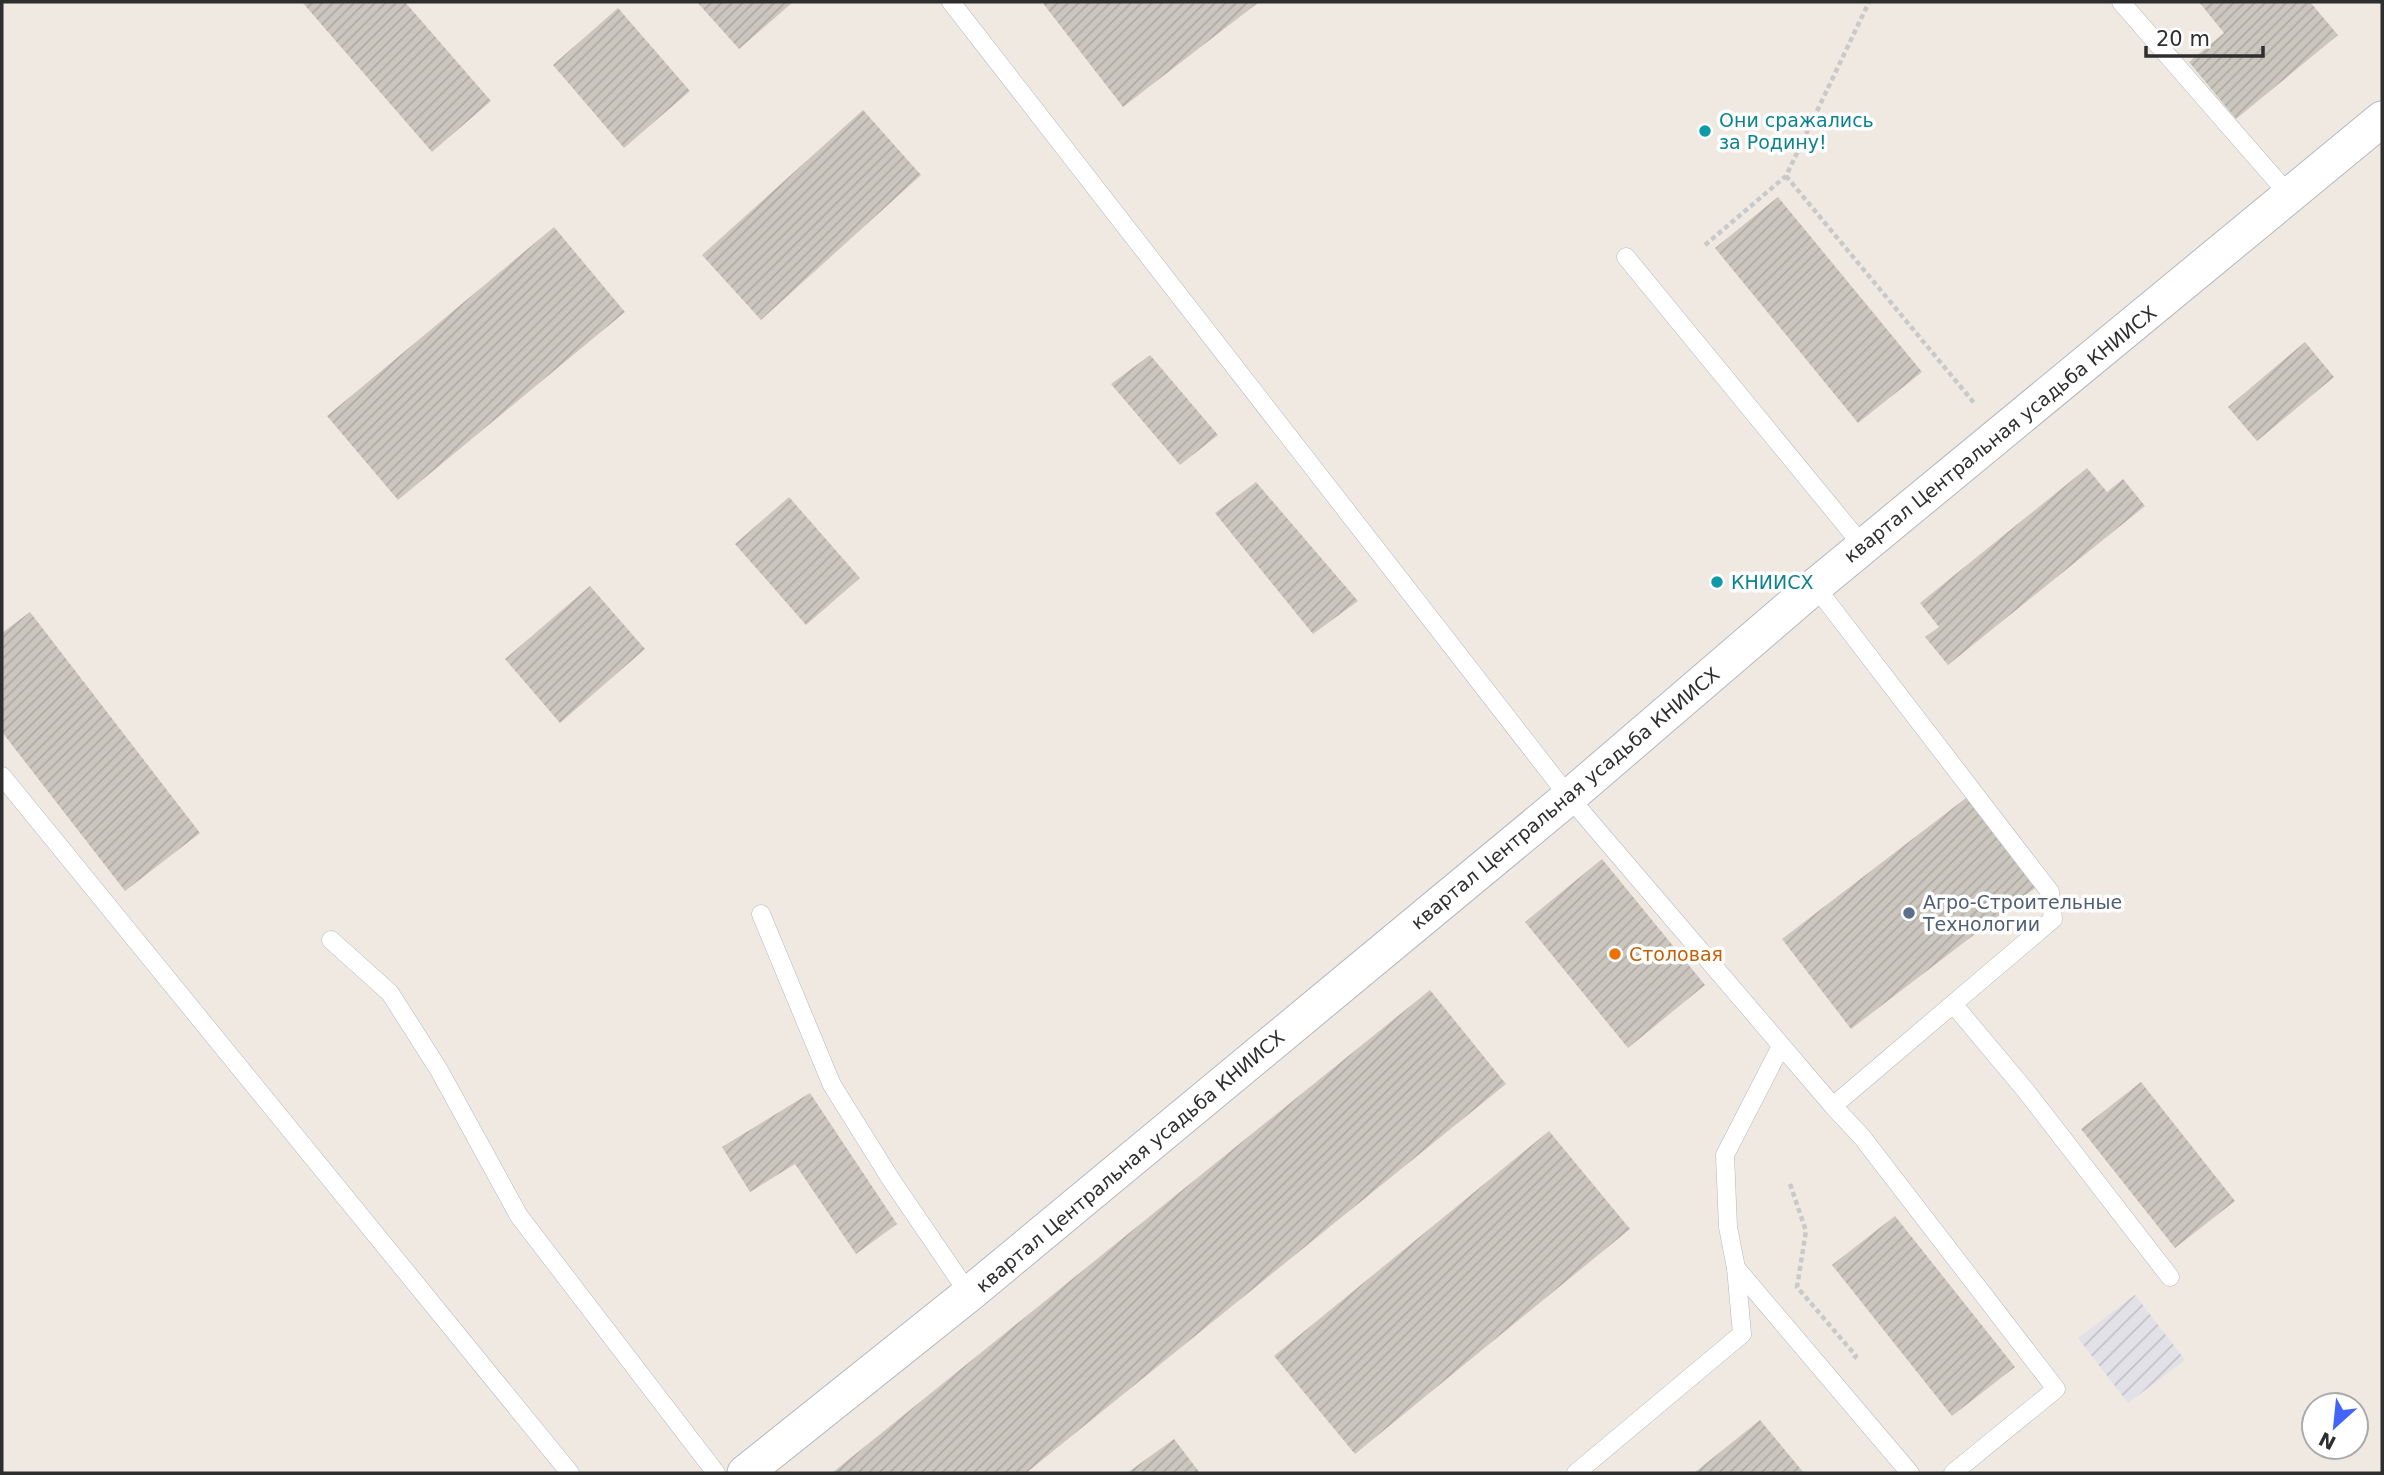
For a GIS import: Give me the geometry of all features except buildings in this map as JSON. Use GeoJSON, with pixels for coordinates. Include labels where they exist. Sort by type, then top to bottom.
{"type":"FeatureCollection","features":[{"type":"Feature","properties":{"kind":"street","name":"квартал Центральная усадьба КНИИСХ"},"geometry":{"type":"LineString","coordinates":[[746,1473],[969,1294],[1569,797],[1863,546],[2382,120]]}},
{"type":"Feature","properties":{"kind":"lane"},"geometry":{"type":"LineString","coordinates":[[951,2],[1569,797],[1833,1106],[1863,1137],[2056,1389],[1953,1473]]}},
{"type":"Feature","properties":{"kind":"lane"},"geometry":{"type":"LineString","coordinates":[[2121,2],[2290,196]]}},
{"type":"Feature","properties":{"kind":"lane"},"geometry":{"type":"LineString","coordinates":[[1626,257],[1863,546]]}},
{"type":"Feature","properties":{"kind":"lane"},"geometry":{"type":"LineString","coordinates":[[1815,586],[2050,892],[2053,919],[1833,1106]]}},
{"type":"Feature","properties":{"kind":"lane"},"geometry":{"type":"LineString","coordinates":[[2,776],[570,1473]]}},
{"type":"Feature","properties":{"kind":"lane"},"geometry":{"type":"LineString","coordinates":[[761,914],[832,1085],[890,1178],[969,1294]]}},
{"type":"Feature","properties":{"kind":"lane"},"geometry":{"type":"LineString","coordinates":[[331,940],[390,993],[439,1070],[519,1216],[716,1473]]}},
{"type":"Feature","properties":{"kind":"lane"},"geometry":{"type":"LineString","coordinates":[[1954,1005],[2026,1091],[2170,1278]]}},
{"type":"Feature","properties":{"kind":"lane"},"geometry":{"type":"LineString","coordinates":[[1576,1473],[1742,1334],[1736,1268],[1728,1227],[1725,1155],[1782,1046]]}},
{"type":"Feature","properties":{"kind":"lane"},"geometry":{"type":"LineString","coordinates":[[1736,1268],[1910,1473]]}},
{"type":"Feature","properties":{"kind":"path"},"geometry":{"type":"LineString","coordinates":[[1705,245],[1786,176],[1869,2]]}},
{"type":"Feature","properties":{"kind":"path"},"geometry":{"type":"LineString","coordinates":[[1786,176],[1975,404]]}},
{"type":"Feature","properties":{"kind":"path"},"geometry":{"type":"LineString","coordinates":[[1790,1184],[1806,1231],[1797,1287],[1856,1356],[1830,1379]]}},
{"type":"Feature","properties":{"kind":"shaded area"},"geometry":{"type":"Polygon","coordinates":[[[2135,1295],[2185,1360],[2128,1403],[2078,1338],[2135,1295]]]}},
{"type":"Feature","properties":{"kind":"place","name":"Они сражались за Родину!"},"geometry":{"type":"Point","coordinates":[1705,131]}},
{"type":"Feature","properties":{"kind":"place","name":"КНИИСХ"},"geometry":{"type":"Point","coordinates":[1717,582]}},
{"type":"Feature","properties":{"kind":"place","name":"Агро-Строительные Технологии"},"geometry":{"type":"Point","coordinates":[1909,913]}},
{"type":"Feature","properties":{"kind":"place","name":"Столовая"},"geometry":{"type":"Point","coordinates":[1615,954]}}]}
